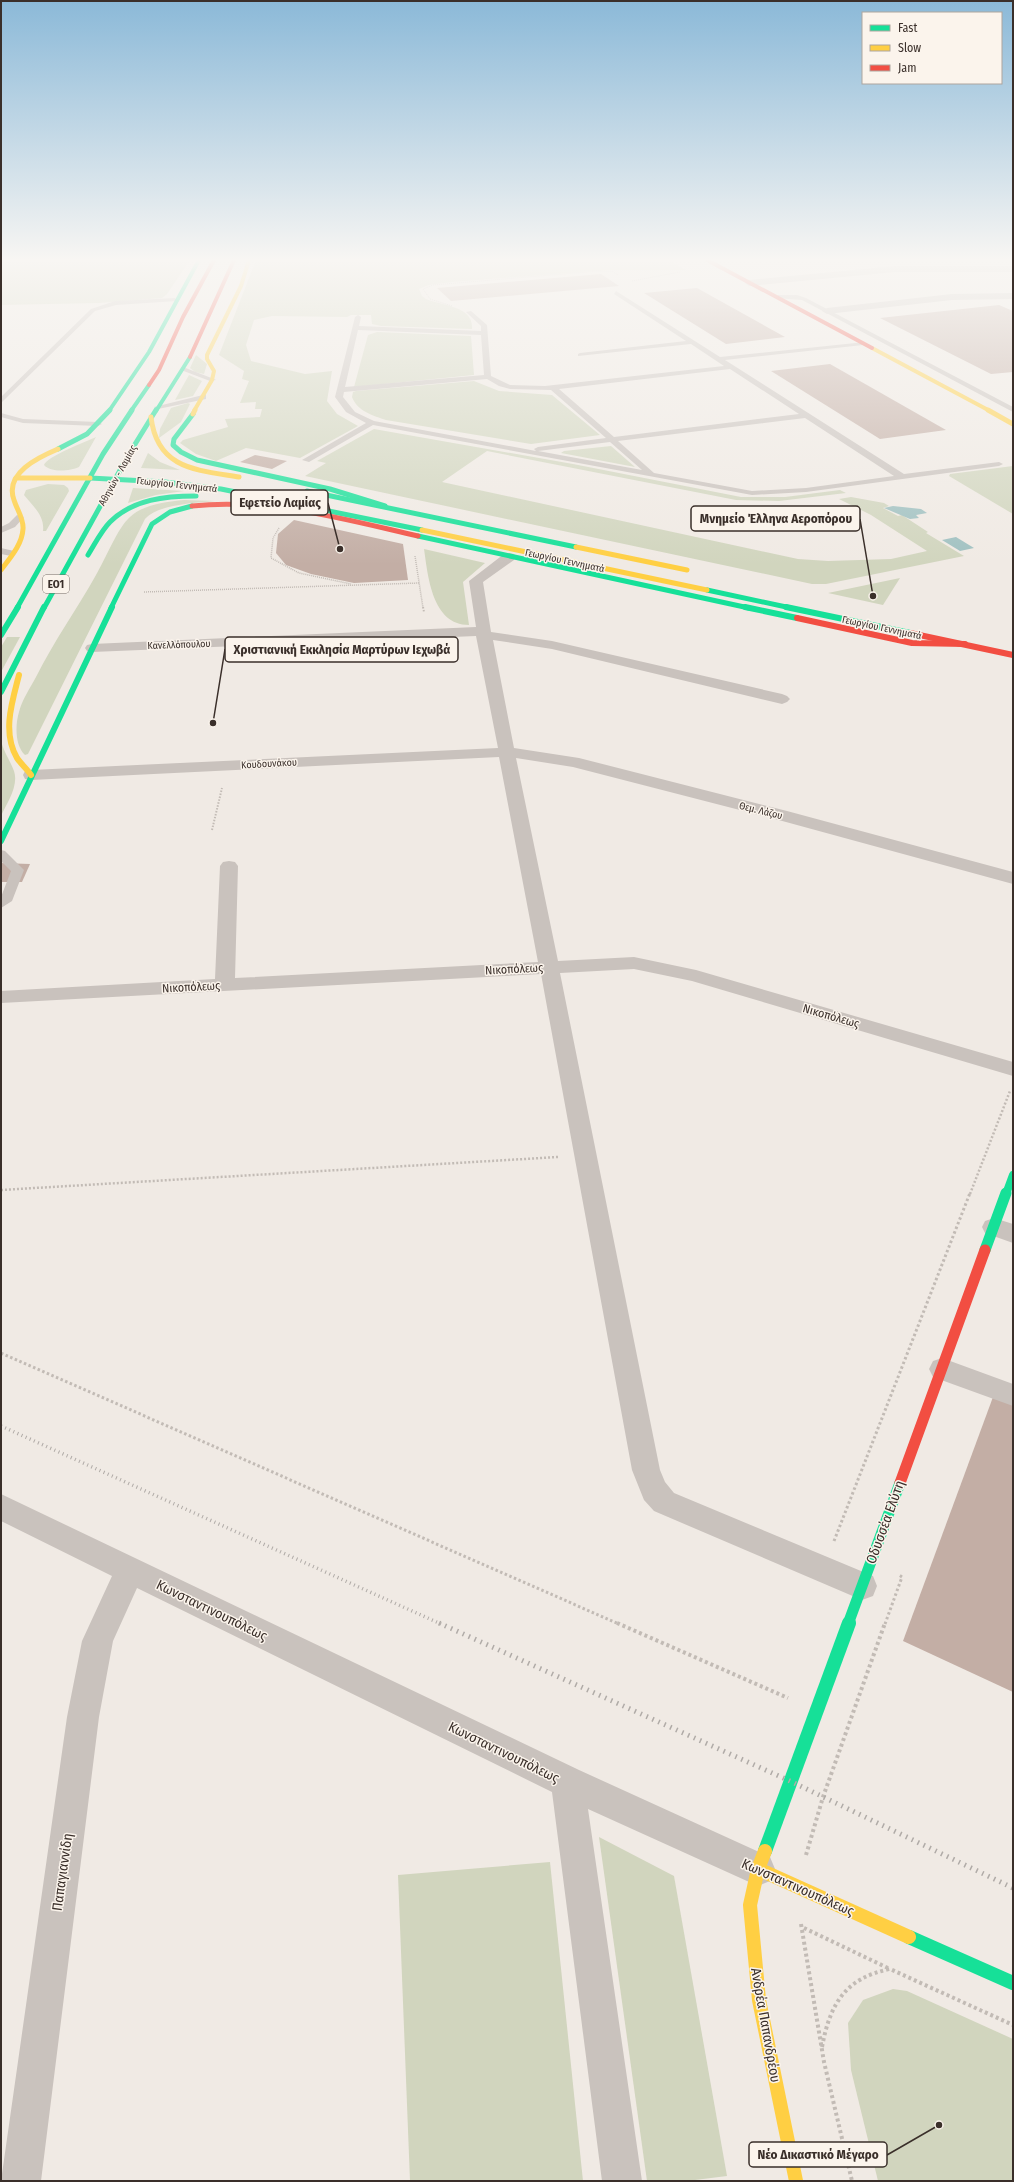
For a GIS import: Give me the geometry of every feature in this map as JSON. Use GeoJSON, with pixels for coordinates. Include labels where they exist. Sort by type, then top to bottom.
{"type":"FeatureCollection","features":[{"type":"Feature","properties":{"kind":"street"},"geometry":{"type":"LineString","coordinates":[[1,570],[22,534],[23,529],[12,492],[18,475],[38,458],[83,436],[98,424],[130,381],[141,362]]}},
{"type":"Feature","properties":{"kind":"street","name":"Αθηνών - Λαμίας"},"geometry":{"type":"LineString","coordinates":[[1,635],[47,557],[92,475],[163,362]]}},
{"type":"Feature","properties":{"kind":"street","name":"Αθηνών - Λαμίας"},"geometry":{"type":"LineString","coordinates":[[1,692],[37,619],[117,475],[151,417],[183,370],[187,362]]}},
{"type":"Feature","properties":{"kind":"street"},"geometry":{"type":"LineString","coordinates":[[209,362],[214,371],[212,380],[197,409],[174,439],[173,445],[181,452],[217,465],[330,489],[385,506]]}},
{"type":"Feature","properties":{"kind":"street"},"geometry":{"type":"LineString","coordinates":[[898,362],[1013,424]]}},
{"type":"Feature","properties":{"kind":"street"},"geometry":{"type":"LineString","coordinates":[[151,417],[157,443],[162,452],[174,460],[190,466],[263,482]]}},
{"type":"Feature","properties":{"kind":"street","name":"Γεωργίου Γεννηματά"},"geometry":{"type":"LineString","coordinates":[[117,475],[175,473],[263,482],[385,506],[695,572]]}},
{"type":"Feature","properties":{"kind":"street"},"geometry":{"type":"LineString","coordinates":[[18,475],[117,475]]}},
{"type":"Feature","properties":{"kind":"street","name":"Γεωργίου Γεννηματά"},"geometry":{"type":"LineString","coordinates":[[117,475],[206,486],[298,507],[1013,655]]}},
{"type":"Feature","properties":{"kind":"street"},"geometry":{"type":"LineString","coordinates":[[84,563],[110,522],[131,508],[147,501],[174,497],[202,496],[298,507],[412,536],[912,643],[965,644]]}},
{"type":"Feature","properties":{"kind":"street"},"geometry":{"type":"LineString","coordinates":[[1,841],[31,775],[152,524],[162,514],[182,508],[213,505],[298,507]]}},
{"type":"Feature","properties":{"kind":"street"},"geometry":{"type":"LineString","coordinates":[[510,557],[476,581],[483,634],[646,1470],[654,1492],[664,1502],[862,1586]]}},
{"type":"Feature","properties":{"kind":"street"},"geometry":{"type":"LineString","coordinates":[[37,619],[59,602]]}},
{"type":"Feature","properties":{"kind":"street","name":"Κανελλόπουλου"},"geometry":{"type":"LineString","coordinates":[[92,648],[427,634],[483,634],[552,645],[782,699]]}},
{"type":"Feature","properties":{"kind":"street"},"geometry":{"type":"LineString","coordinates":[[24,646],[19,675],[9,710],[8,729],[10,746],[17,758],[31,775]]}},
{"type":"Feature","properties":{"kind":"street","name":"Κουδουνάκου"},"geometry":{"type":"LineString","coordinates":[[31,775],[507,752]]}},
{"type":"Feature","properties":{"kind":"street","name":"Θεμ. Λάζου"},"geometry":{"type":"LineString","coordinates":[[507,752],[572,762],[781,815],[1013,878]]}},
{"type":"Feature","properties":{"kind":"street"},"geometry":{"type":"LineString","coordinates":[[225,985],[229,866]]}},
{"type":"Feature","properties":{"kind":"street","name":"Νικοπόλεως"},"geometry":{"type":"LineString","coordinates":[[1,997],[634,963],[653,965],[696,976],[1013,1069]]}},
{"type":"Feature","properties":{"kind":"street","name":"Οδυσσέα Ελύτη"},"geometry":{"type":"LineString","coordinates":[[758,1869],[942,1368],[1003,1231],[1013,1175]]}},
{"type":"Feature","properties":{"kind":"street"},"geometry":{"type":"LineString","coordinates":[[942,1368],[1013,1395]]}},
{"type":"Feature","properties":{"kind":"street","name":"Κωνσταντινουπόλεως"},"geometry":{"type":"LineString","coordinates":[[1,1507],[567,1782],[796,1887],[1013,1983]]}},
{"type":"Feature","properties":{"kind":"street","name":"Παπαγιαννίδη"},"geometry":{"type":"LineString","coordinates":[[21,2181],[83,1717],[98,1641],[130,1570]]}},
{"type":"Feature","properties":{"kind":"street"},"geometry":{"type":"LineString","coordinates":[[567,1782],[622,2181]]}},
{"type":"Feature","properties":{"kind":"street","name":"Ανδρέα Παπανδρέου"},"geometry":{"type":"LineString","coordinates":[[758,1869],[750,1905],[759,2000],[796,2181]]}},
{"type":"Feature","properties":{"kind":"lane"},"geometry":{"type":"LineString","coordinates":[[1,401],[41,362]]}},
{"type":"Feature","properties":{"kind":"lane"},"geometry":{"type":"LineString","coordinates":[[347,362],[339,397],[344,408],[353,415],[372,423],[752,493],[806,490],[999,464]]}},
{"type":"Feature","properties":{"kind":"lane"},"geometry":{"type":"LineString","coordinates":[[487,362],[488,377]]}},
{"type":"Feature","properties":{"kind":"lane"},"geometry":{"type":"LineString","coordinates":[[723,362],[902,477]]}},
{"type":"Feature","properties":{"kind":"lane"},"geometry":{"type":"LineString","coordinates":[[922,362],[1013,410]]}},
{"type":"Feature","properties":{"kind":"lane"},"geometry":{"type":"LineString","coordinates":[[340,390],[488,377],[495,382],[513,387],[553,388],[730,367]]}},
{"type":"Feature","properties":{"kind":"lane"},"geometry":{"type":"LineString","coordinates":[[183,370],[212,380]]}},
{"type":"Feature","properties":{"kind":"lane"},"geometry":{"type":"LineString","coordinates":[[553,388],[613,439],[652,475]]}},
{"type":"Feature","properties":{"kind":"lane"},"geometry":{"type":"LineString","coordinates":[[158,407],[202,397]]}},
{"type":"Feature","properties":{"kind":"lane"},"geometry":{"type":"LineString","coordinates":[[1,414],[23,420],[98,424]]}},
{"type":"Feature","properties":{"kind":"lane"},"geometry":{"type":"LineString","coordinates":[[525,450],[807,415]]}},
{"type":"Feature","properties":{"kind":"lane"},"geometry":{"type":"LineString","coordinates":[[306,460],[372,423]]}},
{"type":"Feature","properties":{"kind":"lane"},"geometry":{"type":"LineString","coordinates":[[1,530],[12,525],[20,517]]}},
{"type":"Feature","properties":{"kind":"lane"},"geometry":{"type":"LineString","coordinates":[[1,551],[11,553]]}},
{"type":"Feature","properties":{"kind":"lane"},"geometry":{"type":"LineString","coordinates":[[1,854],[18,870],[6,901],[1,904]]}},
{"type":"Feature","properties":{"kind":"path"},"geometry":{"type":"LineString","coordinates":[[298,507],[277,529],[272,543],[271,558],[287,569],[355,584]]}},
{"type":"Feature","properties":{"kind":"path"},"geometry":{"type":"LineString","coordinates":[[412,536],[427,634]]}},
{"type":"Feature","properties":{"kind":"path"},"geometry":{"type":"LineString","coordinates":[[118,593],[419,583]]}},
{"type":"Feature","properties":{"kind":"path"},"geometry":{"type":"LineString","coordinates":[[212,830],[227,765]]}},
{"type":"Feature","properties":{"kind":"path"},"geometry":{"type":"LineString","coordinates":[[852,2181],[822,2050],[801,1926],[796,1887],[823,1797],[902,1577],[832,1546],[1013,1084]]}},
{"type":"Feature","properties":{"kind":"path"},"geometry":{"type":"LineString","coordinates":[[1,1190],[584,1156]]}},
{"type":"Feature","properties":{"kind":"path"},"geometry":{"type":"LineString","coordinates":[[1,1353],[816,1710]]}},
{"type":"Feature","properties":{"kind":"path"},"geometry":{"type":"LineString","coordinates":[[801,1926],[890,1969],[1013,2025]]}},
{"type":"Feature","properties":{"kind":"path"},"geometry":{"type":"LineString","coordinates":[[822,2050],[828,2017],[845,1990],[866,1975],[875,1971],[890,1969]]}},
{"type":"Feature","properties":{"kind":"green space"},"geometry":{"type":"Polygon","coordinates":[[[193,362],[204,362],[207,364],[204,374],[195,372],[190,368],[193,362]]]}},
{"type":"Feature","properties":{"kind":"green space"},"geometry":{"type":"Polygon","coordinates":[[[230,362],[254,362],[305,374],[332,371],[327,401],[337,414],[358,426],[300,458],[246,448],[216,461],[196,454],[180,443],[183,440],[228,427],[225,419],[260,417],[262,409],[255,409],[256,402],[240,403],[249,381],[242,379],[244,371],[230,362]]]}},
{"type":"Feature","properties":{"kind":"green space"},"geometry":{"type":"Polygon","coordinates":[[[361,362],[473,362],[474,375],[354,387],[361,362]]]}},
{"type":"Feature","properties":{"kind":"green space"},"geometry":{"type":"Polygon","coordinates":[[[189,375],[202,381],[193,396],[175,400],[189,375]]]}},
{"type":"Feature","properties":{"kind":"green space"},"geometry":{"type":"Polygon","coordinates":[[[474,381],[499,391],[552,395],[600,435],[531,444],[386,420],[371,415],[362,409],[354,402],[352,397],[353,392],[356,391],[474,381]]]}},
{"type":"Feature","properties":{"kind":"green space"},"geometry":{"type":"Polygon","coordinates":[[[188,403],[190,404],[181,422],[159,438],[160,429],[171,408],[188,403]]]}},
{"type":"Feature","properties":{"kind":"green space"},"geometry":{"type":"Polygon","coordinates":[[[374,429],[573,464],[741,497],[785,497],[840,490],[846,493],[779,501],[736,500],[487,451],[442,482],[798,559],[828,561],[891,559],[927,551],[871,515],[839,499],[851,497],[884,503],[889,506],[883,508],[898,516],[902,515],[928,532],[926,533],[964,556],[826,584],[812,584],[305,476],[326,463],[317,461],[374,429]]]}},
{"type":"Feature","properties":{"kind":"green space"},"geometry":{"type":"Polygon","coordinates":[[[96,437],[79,467],[71,470],[56,470],[47,468],[44,465],[46,462],[59,454],[96,437]]]}},
{"type":"Feature","properties":{"kind":"green space"},"geometry":{"type":"Polygon","coordinates":[[[611,446],[635,467],[561,453],[564,451],[611,446]]]}},
{"type":"Feature","properties":{"kind":"green space"},"geometry":{"type":"Polygon","coordinates":[[[148,453],[160,462],[180,470],[141,468],[148,453]]]}},
{"type":"Feature","properties":{"kind":"green space"},"geometry":{"type":"Polygon","coordinates":[[[1013,466],[1013,514],[949,476],[950,474],[1013,466]]]}},
{"type":"Feature","properties":{"kind":"green space"},"geometry":{"type":"Polygon","coordinates":[[[48,484],[64,485],[69,491],[46,531],[43,531],[40,516],[24,495],[26,490],[48,484]]]}},
{"type":"Feature","properties":{"kind":"green space"},"geometry":{"type":"Polygon","coordinates":[[[133,488],[184,491],[156,495],[128,503],[133,488]]]}},
{"type":"Feature","properties":{"kind":"green space"},"geometry":{"type":"Polygon","coordinates":[[[184,500],[215,501],[168,507],[151,514],[145,519],[28,754],[25,755],[19,746],[17,735],[18,717],[22,703],[50,651],[96,575],[121,528],[130,517],[148,506],[184,500]]]}},
{"type":"Feature","properties":{"kind":"green space"},"geometry":{"type":"Polygon","coordinates":[[[424,549],[485,563],[463,582],[469,625],[457,623],[447,617],[440,608],[430,585],[424,549]]]}},
{"type":"Feature","properties":{"kind":"green space"},"geometry":{"type":"Polygon","coordinates":[[[900,578],[883,605],[828,593],[900,578]]]}},
{"type":"Feature","properties":{"kind":"green space"},"geometry":{"type":"Polygon","coordinates":[[[7,637],[20,637],[1,672],[1,647],[7,637]]]}},
{"type":"Feature","properties":{"kind":"green space"},"geometry":{"type":"Polygon","coordinates":[[[1,740],[3,748],[14,771],[15,783],[12,794],[1,816],[1,740]]]}},
{"type":"Feature","properties":{"kind":"green space"},"geometry":{"type":"Polygon","coordinates":[[[599,1837],[674,1876],[727,2176],[687,2181],[647,2181],[599,1837]]]}},
{"type":"Feature","properties":{"kind":"green space"},"geometry":{"type":"Polygon","coordinates":[[[550,1862],[583,2181],[410,2181],[398,1875],[550,1862]]]}},
{"type":"Feature","properties":{"kind":"green space"},"geometry":{"type":"Polygon","coordinates":[[[893,1989],[907,1991],[1013,2039],[1013,2181],[878,2181],[851,2070],[848,2023],[863,2000],[893,1989]]]}},
{"type":"Feature","properties":{"kind":"water"},"geometry":{"type":"Polygon","coordinates":[[[893,506],[921,509],[927,513],[916,515],[919,518],[910,519],[884,508],[893,506]]]}},
{"type":"Feature","properties":{"kind":"water"},"geometry":{"type":"Polygon","coordinates":[[[956,537],[974,548],[960,551],[942,540],[956,537]]]}},
{"type":"Feature","properties":{"kind":"building"},"geometry":{"type":"Polygon","coordinates":[[[967,362],[1013,362],[1013,372],[991,374],[967,362]]]}},
{"type":"Feature","properties":{"kind":"building"},"geometry":{"type":"Polygon","coordinates":[[[830,364],[946,430],[880,439],[771,371],[830,364]]]}},
{"type":"Feature","properties":{"kind":"building"},"geometry":{"type":"Polygon","coordinates":[[[255,455],[287,461],[272,469],[240,462],[255,455]]]}},
{"type":"Feature","properties":{"kind":"building"},"geometry":{"type":"Polygon","coordinates":[[[294,520],[403,544],[408,580],[354,583],[311,574],[286,565],[276,553],[278,534],[294,520]]]}},
{"type":"Feature","properties":{"kind":"building"},"geometry":{"type":"Polygon","coordinates":[[[1,863],[30,864],[22,882],[1,882],[1,863]]]}},
{"type":"Feature","properties":{"kind":"building"},"geometry":{"type":"Polygon","coordinates":[[[993,1397],[1013,1405],[1013,1692],[903,1641],[993,1397]]]}},
{"type":"Feature","properties":{"kind":"railway"},"geometry":{"type":"LineString","coordinates":[[1,1426],[441,1624]]}},
{"type":"Feature","properties":{"kind":"railway"},"geometry":{"type":"LineString","coordinates":[[439,1623],[790,1781],[1013,1888]]}},
{"type":"Feature","properties":{"kind":"traffic: fast"},"geometry":{"type":"LineString","coordinates":[[58,449],[87,434],[104,418],[120,398],[143,362]]}},
{"type":"Feature","properties":{"kind":"traffic: fast"},"geometry":{"type":"LineString","coordinates":[[1,692],[51,593],[129,454],[187,362]]}},
{"type":"Feature","properties":{"kind":"traffic: fast"},"geometry":{"type":"LineString","coordinates":[[1,635],[47,557],[103,454],[149,385]]}},
{"type":"Feature","properties":{"kind":"traffic: fast"},"geometry":{"type":"LineString","coordinates":[[193,414],[174,439],[173,445],[181,452],[197,460],[330,489],[385,506]]}},
{"type":"Feature","properties":{"kind":"traffic: fast"},"geometry":{"type":"LineString","coordinates":[[90,478],[165,482],[221,489],[422,530]]}},
{"type":"Feature","properties":{"kind":"traffic: fast"},"geometry":{"type":"LineString","coordinates":[[307,491],[576,547]]}},
{"type":"Feature","properties":{"kind":"traffic: fast"},"geometry":{"type":"LineString","coordinates":[[88,555],[110,522],[128,508],[150,500],[161,498],[196,496]]}},
{"type":"Feature","properties":{"kind":"traffic: fast"},"geometry":{"type":"LineString","coordinates":[[1,841],[43,749],[152,524],[170,512],[192,506]]}},
{"type":"Feature","properties":{"kind":"traffic: fast"},"geometry":{"type":"LineString","coordinates":[[418,536],[797,618]]}},
{"type":"Feature","properties":{"kind":"traffic: fast"},"geometry":{"type":"LineString","coordinates":[[707,590],[910,633]]}},
{"type":"Feature","properties":{"kind":"traffic: fast"},"geometry":{"type":"LineString","coordinates":[[985,1250],[1013,1175]]}},
{"type":"Feature","properties":{"kind":"traffic: fast"},"geometry":{"type":"LineString","coordinates":[[765,1851],[900,1483]]}},
{"type":"Feature","properties":{"kind":"traffic: fast"},"geometry":{"type":"LineString","coordinates":[[909,1937],[1013,1983]]}},
{"type":"Feature","properties":{"kind":"traffic: slow"},"geometry":{"type":"LineString","coordinates":[[193,414],[212,380],[214,371],[209,362]]}},
{"type":"Feature","properties":{"kind":"traffic: slow"},"geometry":{"type":"LineString","coordinates":[[898,362],[1013,424]]}},
{"type":"Feature","properties":{"kind":"traffic: slow"},"geometry":{"type":"LineString","coordinates":[[151,417],[156,441],[164,453],[173,460],[194,469],[239,477]]}},
{"type":"Feature","properties":{"kind":"traffic: slow"},"geometry":{"type":"LineString","coordinates":[[1,570],[18,545],[23,529],[21,517],[13,497],[12,488],[15,480],[20,473],[34,461],[58,449]]}},
{"type":"Feature","properties":{"kind":"traffic: slow"},"geometry":{"type":"LineString","coordinates":[[16,478],[90,478]]}},
{"type":"Feature","properties":{"kind":"traffic: slow"},"geometry":{"type":"LineString","coordinates":[[422,530],[707,590]]}},
{"type":"Feature","properties":{"kind":"traffic: slow"},"geometry":{"type":"LineString","coordinates":[[576,547],[687,570]]}},
{"type":"Feature","properties":{"kind":"traffic: slow"},"geometry":{"type":"LineString","coordinates":[[19,675],[9,717],[10,738],[12,748],[17,758],[31,775]]}},
{"type":"Feature","properties":{"kind":"traffic: slow"},"geometry":{"type":"LineString","coordinates":[[765,1851],[758,1869],[750,1905],[759,2000],[796,2181]]}},
{"type":"Feature","properties":{"kind":"traffic: slow"},"geometry":{"type":"LineString","coordinates":[[758,1869],[909,1937]]}},
{"type":"Feature","properties":{"kind":"traffic: jam"},"geometry":{"type":"LineString","coordinates":[[149,385],[163,362]]}},
{"type":"Feature","properties":{"kind":"traffic: jam"},"geometry":{"type":"LineString","coordinates":[[192,506],[220,503],[277,506],[335,517],[418,536]]}},
{"type":"Feature","properties":{"kind":"traffic: jam"},"geometry":{"type":"LineString","coordinates":[[797,618],[912,643],[965,644]]}},
{"type":"Feature","properties":{"kind":"traffic: jam"},"geometry":{"type":"LineString","coordinates":[[910,633],[1013,655]]}},
{"type":"Feature","properties":{"kind":"traffic: jam"},"geometry":{"type":"LineString","coordinates":[[900,1483],[985,1250]]}},
{"type":"Feature","properties":{"kind":"place","name":"Εφετείο Λαμίας"},"geometry":{"type":"Point","coordinates":[340,549]}},
{"type":"Feature","properties":{"kind":"place","name":"Μνημείο Έλληνα Αεροπόρου"},"geometry":{"type":"Point","coordinates":[873,596]}},
{"type":"Feature","properties":{"kind":"place","name":"Χριστιανική Εκκλησία Μαρτύρων Ιεχωβά"},"geometry":{"type":"Point","coordinates":[213,723]}},
{"type":"Feature","properties":{"kind":"place","name":"Νέο Δικαστικό Μέγαρο"},"geometry":{"type":"Point","coordinates":[939,2125]}}]}
